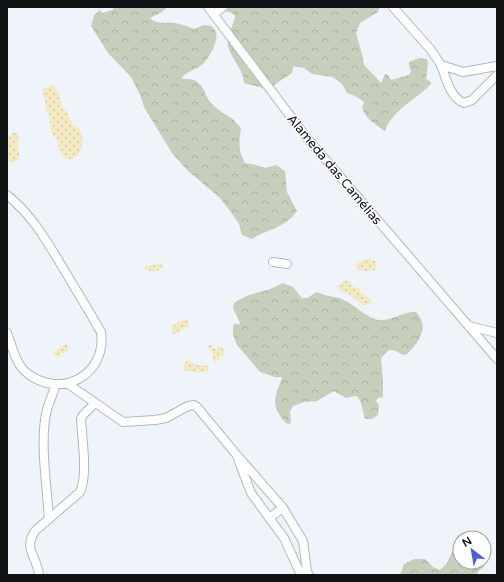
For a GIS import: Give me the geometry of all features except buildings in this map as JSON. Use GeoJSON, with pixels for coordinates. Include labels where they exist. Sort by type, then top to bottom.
{"type":"FeatureCollection","features":[{"type":"Feature","properties":{"kind":"street","name":"Alameda das Camélias"},"geometry":{"type":"LineString","coordinates":[[208,7],[307,138],[497,359]]}},
{"type":"Feature","properties":{"kind":"street"},"geometry":{"type":"LineString","coordinates":[[214,14],[223,7]]}},
{"type":"Feature","properties":{"kind":"street"},"geometry":{"type":"LineString","coordinates":[[397,9],[431,50],[441,65],[451,92],[456,100],[464,104],[472,100],[497,75]]}},
{"type":"Feature","properties":{"kind":"street"},"geometry":{"type":"LineString","coordinates":[[441,65],[463,72],[497,66]]}},
{"type":"Feature","properties":{"kind":"street"},"geometry":{"type":"LineString","coordinates":[[7,195],[34,221],[102,332],[103,344],[100,355],[94,366],[86,375],[77,381],[68,384],[56,384],[44,382],[27,373],[21,366],[7,333]]}},
{"type":"Feature","properties":{"kind":"street"},"geometry":{"type":"LineString","coordinates":[[273,262],[287,264]]}},
{"type":"Feature","properties":{"kind":"street"},"geometry":{"type":"LineString","coordinates":[[469,326],[497,333]]}},
{"type":"Feature","properties":{"kind":"street"},"geometry":{"type":"LineString","coordinates":[[7,357],[13,349]]}},
{"type":"Feature","properties":{"kind":"street"},"geometry":{"type":"LineString","coordinates":[[47,520],[45,463],[46,414],[56,384]]}},
{"type":"Feature","properties":{"kind":"street"},"geometry":{"type":"LineString","coordinates":[[68,384],[123,422],[166,418],[188,406],[197,406],[283,508],[303,541],[307,572],[309,575]]}},
{"type":"Feature","properties":{"kind":"street"},"geometry":{"type":"LineString","coordinates":[[39,575],[39,567],[30,546],[30,539],[35,531],[80,492],[83,485],[84,475],[81,419],[82,415],[96,402]]}},
{"type":"Feature","properties":{"kind":"street"},"geometry":{"type":"LineString","coordinates":[[236,454],[251,493],[284,538],[301,575]]}},
{"type":"Feature","properties":{"kind":"street"},"geometry":{"type":"LineString","coordinates":[[269,518],[283,508]]}},
{"type":"Feature","properties":{"kind":"green space"},"geometry":{"type":"Polygon","coordinates":[[[113,7],[167,7],[162,12],[150,18],[156,22],[175,23],[194,29],[204,25],[212,26],[217,36],[209,56],[203,64],[181,78],[194,80],[199,83],[210,102],[233,119],[241,128],[240,146],[241,154],[245,163],[266,168],[276,165],[285,171],[287,192],[297,211],[292,217],[282,225],[252,239],[242,235],[239,224],[220,198],[187,170],[172,153],[144,107],[141,97],[131,77],[108,53],[91,26],[94,15],[100,10],[102,13],[113,10],[113,7]]]}},
{"type":"Feature","properties":{"kind":"green space"},"geometry":{"type":"Polygon","coordinates":[[[222,7],[380,7],[378,12],[360,23],[356,33],[364,65],[381,83],[385,74],[388,75],[391,80],[409,75],[411,72],[409,62],[419,58],[427,59],[428,64],[426,79],[431,82],[431,84],[393,117],[385,131],[365,115],[362,107],[364,102],[347,93],[342,84],[333,77],[312,74],[304,68],[293,66],[292,73],[274,85],[263,88],[244,83],[240,69],[228,46],[228,38],[235,16],[232,13],[224,11],[222,7]]]}},
{"type":"Feature","properties":{"kind":"green space"},"geometry":{"type":"Polygon","coordinates":[[[283,283],[293,287],[302,298],[307,298],[317,292],[338,298],[344,300],[375,319],[385,320],[407,313],[416,312],[422,323],[419,339],[407,354],[403,355],[396,351],[389,350],[381,358],[383,397],[378,398],[376,401],[379,405],[378,415],[372,419],[365,419],[358,397],[355,396],[346,398],[334,391],[317,401],[304,402],[293,406],[290,412],[291,423],[288,424],[281,418],[276,408],[275,399],[282,377],[275,377],[260,372],[237,345],[233,335],[233,326],[235,323],[239,325],[240,323],[233,308],[234,303],[242,298],[268,290],[283,283]]]}},
{"type":"Feature","properties":{"kind":"green space"},"geometry":{"type":"Polygon","coordinates":[[[452,552],[452,570],[480,570],[477,574],[481,575],[400,575],[404,564],[414,559],[425,559],[433,567],[440,570],[447,563],[452,552]]]}},
{"type":"Feature","properties":{"kind":"sand"},"geometry":{"type":"Polygon","coordinates":[[[52,85],[59,94],[63,107],[67,111],[70,120],[81,133],[82,147],[77,155],[70,160],[65,159],[59,150],[57,140],[51,132],[50,121],[42,93],[43,89],[52,85]]]}},
{"type":"Feature","properties":{"kind":"sand"},"geometry":{"type":"Polygon","coordinates":[[[14,132],[17,133],[18,137],[19,156],[17,161],[10,162],[7,154],[7,141],[14,132]]]}},
{"type":"Feature","properties":{"kind":"sand"},"geometry":{"type":"Polygon","coordinates":[[[369,258],[375,261],[375,270],[358,270],[356,264],[369,258]]]}},
{"type":"Feature","properties":{"kind":"sand"},"geometry":{"type":"Polygon","coordinates":[[[161,263],[163,264],[162,268],[152,272],[145,270],[144,267],[161,263]]]}},
{"type":"Feature","properties":{"kind":"sand"},"geometry":{"type":"Polygon","coordinates":[[[345,280],[350,281],[353,287],[358,288],[371,301],[370,303],[364,306],[349,294],[340,292],[338,286],[345,280]]]}},
{"type":"Feature","properties":{"kind":"sand"},"geometry":{"type":"Polygon","coordinates":[[[183,320],[189,321],[189,326],[173,334],[171,329],[175,324],[183,320]]]}},
{"type":"Feature","properties":{"kind":"sand"},"geometry":{"type":"Polygon","coordinates":[[[66,344],[69,348],[67,352],[56,358],[54,354],[56,351],[66,344]]]}},
{"type":"Feature","properties":{"kind":"sand"},"geometry":{"type":"Polygon","coordinates":[[[210,344],[216,350],[219,346],[222,346],[225,350],[225,354],[215,363],[213,361],[213,355],[208,347],[210,344]]]}},
{"type":"Feature","properties":{"kind":"sand"},"geometry":{"type":"Polygon","coordinates":[[[188,360],[196,365],[208,366],[209,369],[208,371],[197,373],[184,370],[183,364],[188,360]]]}}]}
